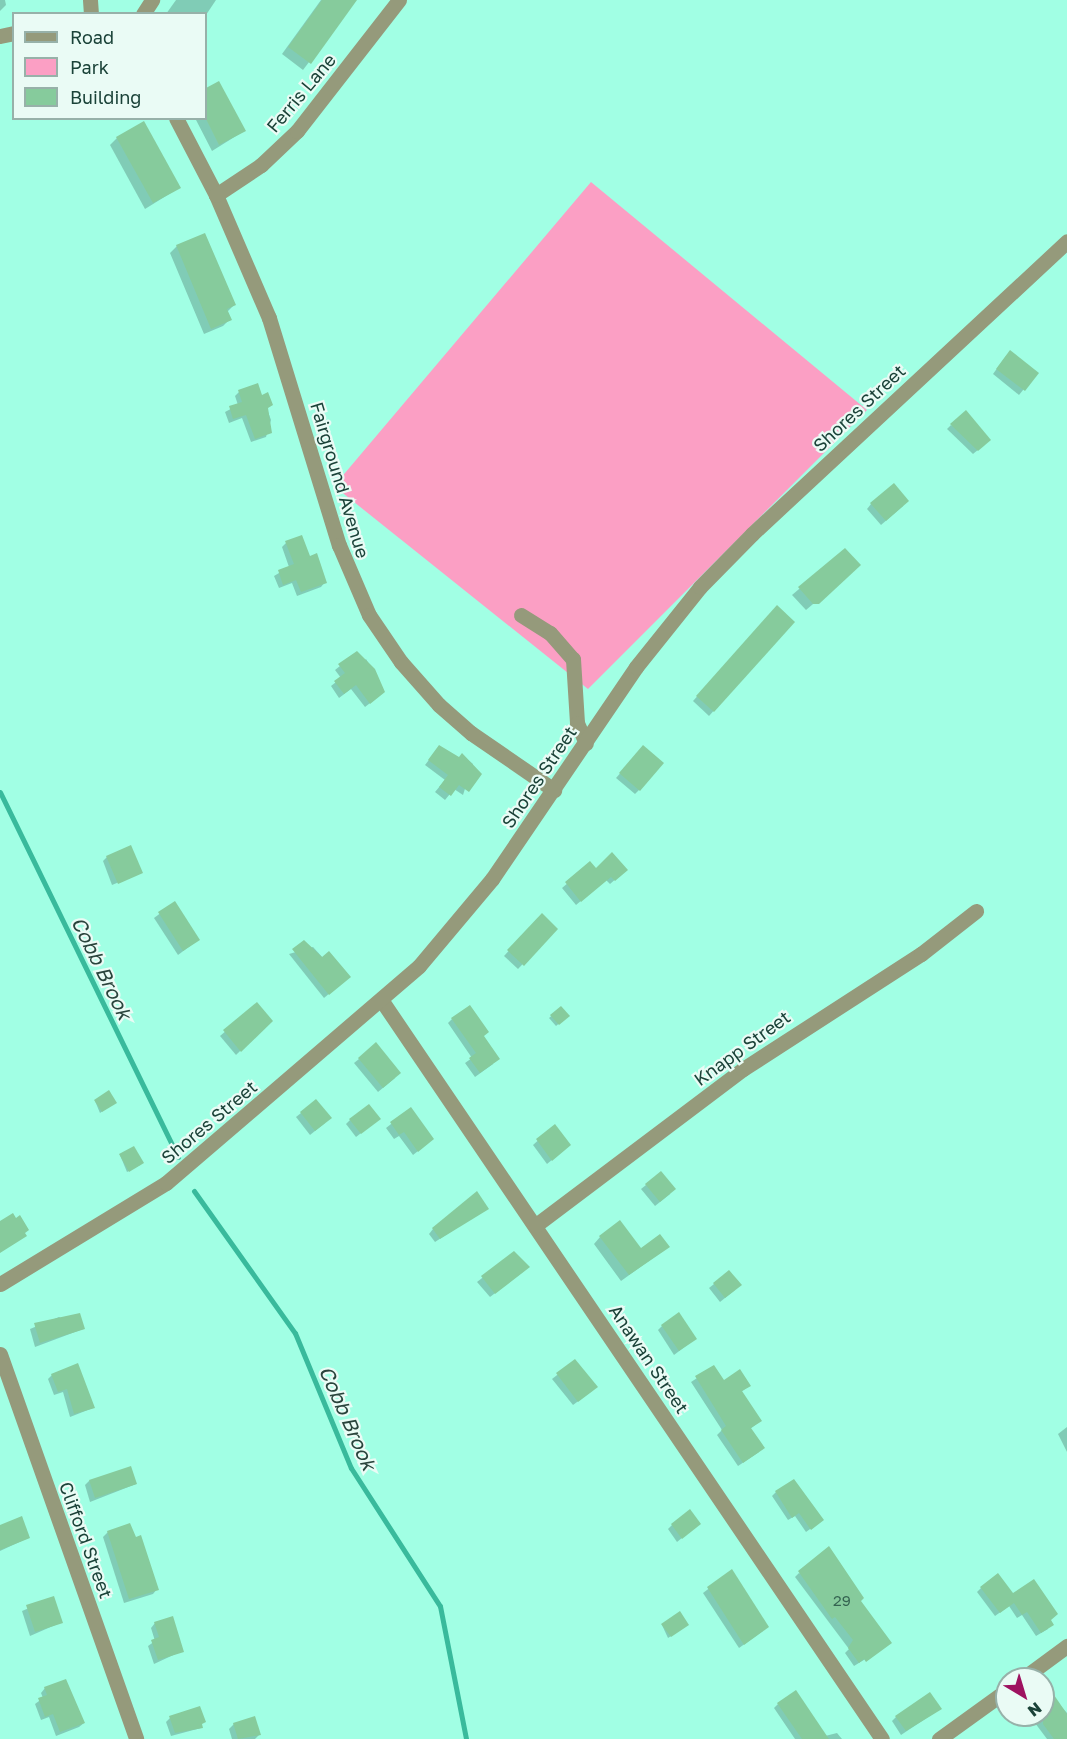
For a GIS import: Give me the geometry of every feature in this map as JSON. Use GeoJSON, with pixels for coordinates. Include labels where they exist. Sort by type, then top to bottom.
{"type":"FeatureCollection","features":[{"type":"Feature","properties":{"kind":"street","name":"Ferris Lane"},"geometry":{"type":"LineString","coordinates":[[216,195],[261,165],[297,131],[399,0]]}},
{"type":"Feature","properties":{"kind":"street","name":"Fairground Avenue"},"geometry":{"type":"LineString","coordinates":[[177,120],[216,195],[269,318],[339,545],[369,615],[401,662],[438,705],[471,733],[554,790]]}},
{"type":"Feature","properties":{"kind":"street","name":"Shores Street"},"geometry":{"type":"LineString","coordinates":[[0,1284],[166,1183],[382,1001],[465,915],[554,790],[642,659],[717,569],[1067,241]]}},
{"type":"Feature","properties":{"kind":"street"},"geometry":{"type":"LineString","coordinates":[[521,615],[550,633],[573,659],[577,723],[586,743]]}},
{"type":"Feature","properties":{"kind":"street","name":"Knapp Street"},"geometry":{"type":"LineString","coordinates":[[536,1225],[743,1069],[921,954],[976,910]]}},
{"type":"Feature","properties":{"kind":"street","name":"Anawan Street"},"geometry":{"type":"LineString","coordinates":[[382,1001],[536,1225],[882,1739]]}},
{"type":"Feature","properties":{"kind":"street","name":"Clifford Street"},"geometry":{"type":"LineString","coordinates":[[0,1354],[136,1739]]}},
{"type":"Feature","properties":{"kind":"street"},"geometry":{"type":"LineString","coordinates":[[1040,1667],[1066,1650]]}},
{"type":"Feature","properties":{"kind":"street"},"geometry":{"type":"LineString","coordinates":[[939,1739],[995,1699]]}},
{"type":"Feature","properties":{"kind":"green space"},"geometry":{"type":"Polygon","coordinates":[[[591,182],[867,410],[588,689],[334,486],[591,182]]]}},
{"type":"Feature","properties":{"kind":"building"},"geometry":{"type":"Polygon","coordinates":[[[322,0],[357,0],[311,64],[288,47],[322,0]]]}},
{"type":"Feature","properties":{"kind":"building"},"geometry":{"type":"Polygon","coordinates":[[[219,81],[246,131],[219,145],[206,120],[207,87],[219,81]]]}},
{"type":"Feature","properties":{"kind":"building"},"geometry":{"type":"Polygon","coordinates":[[[144,121],[181,188],[153,203],[116,137],[144,121]]]}},
{"type":"Feature","properties":{"kind":"building"},"geometry":{"type":"Polygon","coordinates":[[[205,233],[236,305],[227,309],[232,320],[211,329],[176,245],[205,233]]]}},
{"type":"Feature","properties":{"kind":"building"},"geometry":{"type":"Polygon","coordinates":[[[1010,350],[1039,373],[1025,391],[996,369],[1010,350]]]}},
{"type":"Feature","properties":{"kind":"building"},"geometry":{"type":"Polygon","coordinates":[[[258,383],[262,395],[268,392],[273,405],[268,408],[272,433],[255,439],[246,415],[233,419],[229,406],[242,402],[238,390],[258,383]]]}},
{"type":"Feature","properties":{"kind":"building"},"geometry":{"type":"Polygon","coordinates":[[[966,410],[991,440],[978,451],[950,424],[966,410]]]}},
{"type":"Feature","properties":{"kind":"building"},"geometry":{"type":"Polygon","coordinates":[[[894,483],[909,501],[886,521],[870,503],[894,483]]]}},
{"type":"Feature","properties":{"kind":"building"},"geometry":{"type":"Polygon","coordinates":[[[302,535],[310,556],[317,553],[327,583],[301,592],[296,580],[283,585],[278,570],[294,564],[285,541],[302,535]]]}},
{"type":"Feature","properties":{"kind":"building"},"geometry":{"type":"Polygon","coordinates":[[[845,548],[861,565],[819,604],[813,604],[798,587],[845,548]]]}},
{"type":"Feature","properties":{"kind":"building"},"geometry":{"type":"Polygon","coordinates":[[[777,605],[795,622],[714,712],[696,696],[777,605]]]}},
{"type":"Feature","properties":{"kind":"building"},"geometry":{"type":"Polygon","coordinates":[[[357,651],[375,669],[385,692],[370,704],[356,685],[344,694],[334,681],[345,673],[338,664],[357,651]]]}},
{"type":"Feature","properties":{"kind":"building"},"geometry":{"type":"Polygon","coordinates":[[[439,745],[459,757],[462,753],[482,774],[469,792],[459,785],[451,796],[439,787],[448,775],[428,760],[439,745]]]}},
{"type":"Feature","properties":{"kind":"building"},"geometry":{"type":"Polygon","coordinates":[[[643,745],[664,763],[640,791],[619,773],[643,745]]]}},
{"type":"Feature","properties":{"kind":"building"},"geometry":{"type":"Polygon","coordinates":[[[131,845],[143,873],[118,884],[106,856],[131,845]]]}},
{"type":"Feature","properties":{"kind":"building"},"geometry":{"type":"Polygon","coordinates":[[[612,852],[628,870],[615,881],[611,877],[581,902],[565,882],[590,861],[596,868],[612,852]]]}},
{"type":"Feature","properties":{"kind":"building"},"geometry":{"type":"Polygon","coordinates":[[[175,901],[200,940],[183,951],[158,912],[175,901]]]}},
{"type":"Feature","properties":{"kind":"building"},"geometry":{"type":"Polygon","coordinates":[[[542,913],[558,929],[524,966],[507,950],[542,913]]]}},
{"type":"Feature","properties":{"kind":"building"},"geometry":{"type":"Polygon","coordinates":[[[304,940],[322,957],[329,951],[351,977],[329,995],[292,949],[304,940]]]}},
{"type":"Feature","properties":{"kind":"building"},"geometry":{"type":"Polygon","coordinates":[[[257,1002],[273,1021],[241,1052],[223,1030],[257,1002]]]}},
{"type":"Feature","properties":{"kind":"building"},"geometry":{"type":"Polygon","coordinates":[[[470,1005],[489,1032],[484,1036],[500,1059],[480,1073],[469,1058],[476,1053],[451,1018],[470,1005]]]}},
{"type":"Feature","properties":{"kind":"building"},"geometry":{"type":"Polygon","coordinates":[[[561,1006],[570,1016],[559,1025],[550,1015],[561,1006]]]}},
{"type":"Feature","properties":{"kind":"building"},"geometry":{"type":"Polygon","coordinates":[[[376,1042],[401,1073],[383,1088],[358,1058],[376,1042]]]}},
{"type":"Feature","properties":{"kind":"building"},"geometry":{"type":"Polygon","coordinates":[[[109,1090],[117,1103],[102,1112],[94,1100],[109,1090]]]}},
{"type":"Feature","properties":{"kind":"building"},"geometry":{"type":"Polygon","coordinates":[[[316,1099],[332,1118],[315,1131],[300,1112],[316,1099]]]}},
{"type":"Feature","properties":{"kind":"building"},"geometry":{"type":"Polygon","coordinates":[[[369,1104],[381,1119],[361,1134],[349,1119],[369,1104]]]}},
{"type":"Feature","properties":{"kind":"building"},"geometry":{"type":"Polygon","coordinates":[[[411,1107],[434,1139],[418,1152],[404,1132],[399,1135],[390,1122],[411,1107]]]}},
{"type":"Feature","properties":{"kind":"building"},"geometry":{"type":"Polygon","coordinates":[[[555,1124],[571,1145],[552,1161],[536,1139],[555,1124]]]}},
{"type":"Feature","properties":{"kind":"building"},"geometry":{"type":"Polygon","coordinates":[[[134,1146],[144,1163],[129,1172],[119,1154],[134,1146]]]}},
{"type":"Feature","properties":{"kind":"building"},"geometry":{"type":"Polygon","coordinates":[[[661,1171],[676,1189],[660,1202],[645,1184],[661,1171]]]}},
{"type":"Feature","properties":{"kind":"building"},"geometry":{"type":"Polygon","coordinates":[[[477,1191],[489,1209],[440,1239],[432,1228],[477,1191]]]}},
{"type":"Feature","properties":{"kind":"building"},"geometry":{"type":"Polygon","coordinates":[[[13,1213],[16,1218],[20,1215],[29,1230],[25,1233],[27,1236],[0,1253],[0,1221],[13,1213]]]}},
{"type":"Feature","properties":{"kind":"building"},"geometry":{"type":"Polygon","coordinates":[[[620,1220],[641,1248],[660,1234],[670,1247],[629,1275],[599,1236],[620,1220]]]}},
{"type":"Feature","properties":{"kind":"building"},"geometry":{"type":"Polygon","coordinates":[[[514,1251],[530,1267],[495,1294],[481,1276],[514,1251]]]}},
{"type":"Feature","properties":{"kind":"building"},"geometry":{"type":"Polygon","coordinates":[[[729,1270],[742,1285],[725,1298],[713,1283],[729,1270]]]}},
{"type":"Feature","properties":{"kind":"building"},"geometry":{"type":"Polygon","coordinates":[[[679,1312],[697,1339],[679,1351],[661,1325],[679,1312]]]}},
{"type":"Feature","properties":{"kind":"building"},"geometry":{"type":"Polygon","coordinates":[[[80,1313],[85,1329],[40,1343],[34,1323],[80,1313]]]}},
{"type":"Feature","properties":{"kind":"building"},"geometry":{"type":"Polygon","coordinates":[[[575,1359],[598,1387],[578,1402],[556,1373],[575,1359]]]}},
{"type":"Feature","properties":{"kind":"building"},"geometry":{"type":"Polygon","coordinates":[[[78,1363],[95,1408],[74,1414],[67,1389],[58,1392],[51,1374],[78,1363]]]}},
{"type":"Feature","properties":{"kind":"building"},"geometry":{"type":"Polygon","coordinates":[[[714,1365],[724,1380],[740,1369],[751,1386],[742,1391],[762,1421],[751,1428],[765,1448],[743,1463],[721,1430],[726,1426],[695,1376],[714,1365]]]}},
{"type":"Feature","properties":{"kind":"building"},"geometry":{"type":"Polygon","coordinates":[[[131,1466],[137,1484],[95,1498],[89,1480],[131,1466]]]}},
{"type":"Feature","properties":{"kind":"building"},"geometry":{"type":"Polygon","coordinates":[[[794,1479],[824,1520],[811,1530],[799,1513],[792,1518],[775,1491],[794,1479]]]}},
{"type":"Feature","properties":{"kind":"building"},"geometry":{"type":"Polygon","coordinates":[[[690,1509],[701,1524],[682,1539],[671,1524],[690,1509]]]}},
{"type":"Feature","properties":{"kind":"building"},"geometry":{"type":"Polygon","coordinates":[[[22,1516],[30,1538],[0,1550],[0,1525],[22,1516]]]}},
{"type":"Feature","properties":{"kind":"building"},"geometry":{"type":"Polygon","coordinates":[[[130,1523],[136,1537],[141,1535],[159,1590],[129,1599],[107,1531],[130,1523]]]}},
{"type":"Feature","properties":{"kind":"building"},"geometry":{"type":"Polygon","coordinates":[[[829,1546],[864,1598],[861,1601],[892,1643],[866,1662],[864,1659],[859,1663],[848,1648],[853,1640],[835,1617],[832,1619],[798,1571],[829,1546]]]}},
{"type":"Feature","properties":{"kind":"building"},"geometry":{"type":"Polygon","coordinates":[[[732,1569],[769,1627],[744,1645],[707,1587],[732,1569]]]}},
{"type":"Feature","properties":{"kind":"building"},"geometry":{"type":"Polygon","coordinates":[[[998,1573],[1013,1593],[1034,1579],[1058,1614],[1051,1620],[1054,1625],[1041,1633],[1027,1612],[1022,1615],[1014,1603],[1000,1613],[980,1587],[998,1573]]]}},
{"type":"Feature","properties":{"kind":"building"},"geometry":{"type":"Polygon","coordinates":[[[54,1596],[63,1623],[35,1632],[26,1605],[54,1596]]]}},
{"type":"Feature","properties":{"kind":"building"},"geometry":{"type":"Polygon","coordinates":[[[680,1611],[689,1625],[671,1637],[661,1624],[680,1611]]]}},
{"type":"Feature","properties":{"kind":"building"},"geometry":{"type":"Polygon","coordinates":[[[173,1616],[184,1652],[158,1660],[151,1640],[159,1637],[154,1622],[173,1616]]]}},
{"type":"Feature","properties":{"kind":"building"},"geometry":{"type":"Polygon","coordinates":[[[66,1679],[85,1723],[60,1732],[53,1714],[45,1717],[38,1698],[47,1695],[44,1687],[66,1679]]]}},
{"type":"Feature","properties":{"kind":"building"},"geometry":{"type":"Polygon","coordinates":[[[796,1690],[829,1739],[802,1739],[777,1703],[796,1690]]]}},
{"type":"Feature","properties":{"kind":"building"},"geometry":{"type":"Polygon","coordinates":[[[930,1692],[942,1709],[906,1731],[895,1716],[930,1692]]]}},
{"type":"Feature","properties":{"kind":"building"},"geometry":{"type":"Polygon","coordinates":[[[1055,1696],[1067,1714],[1067,1739],[1054,1739],[1045,1727],[1055,1727],[1055,1696]]]}},
{"type":"Feature","properties":{"kind":"building"},"geometry":{"type":"Polygon","coordinates":[[[200,1706],[206,1722],[202,1724],[203,1728],[175,1733],[169,1716],[200,1706]]]}},
{"type":"Feature","properties":{"kind":"building"},"geometry":{"type":"Polygon","coordinates":[[[255,1716],[261,1735],[238,1739],[233,1723],[255,1716]]]}},
{"type":"Feature","properties":{"kind":"waterway","name":"Cobb Brook"},"geometry":{"type":"LineString","coordinates":[[0,792],[178,1157]]}},
{"type":"Feature","properties":{"kind":"waterway","name":"Cobb Brook"},"geometry":{"type":"LineString","coordinates":[[194,1191],[295,1333],[351,1468],[440,1606],[466,1739]]}}]}
